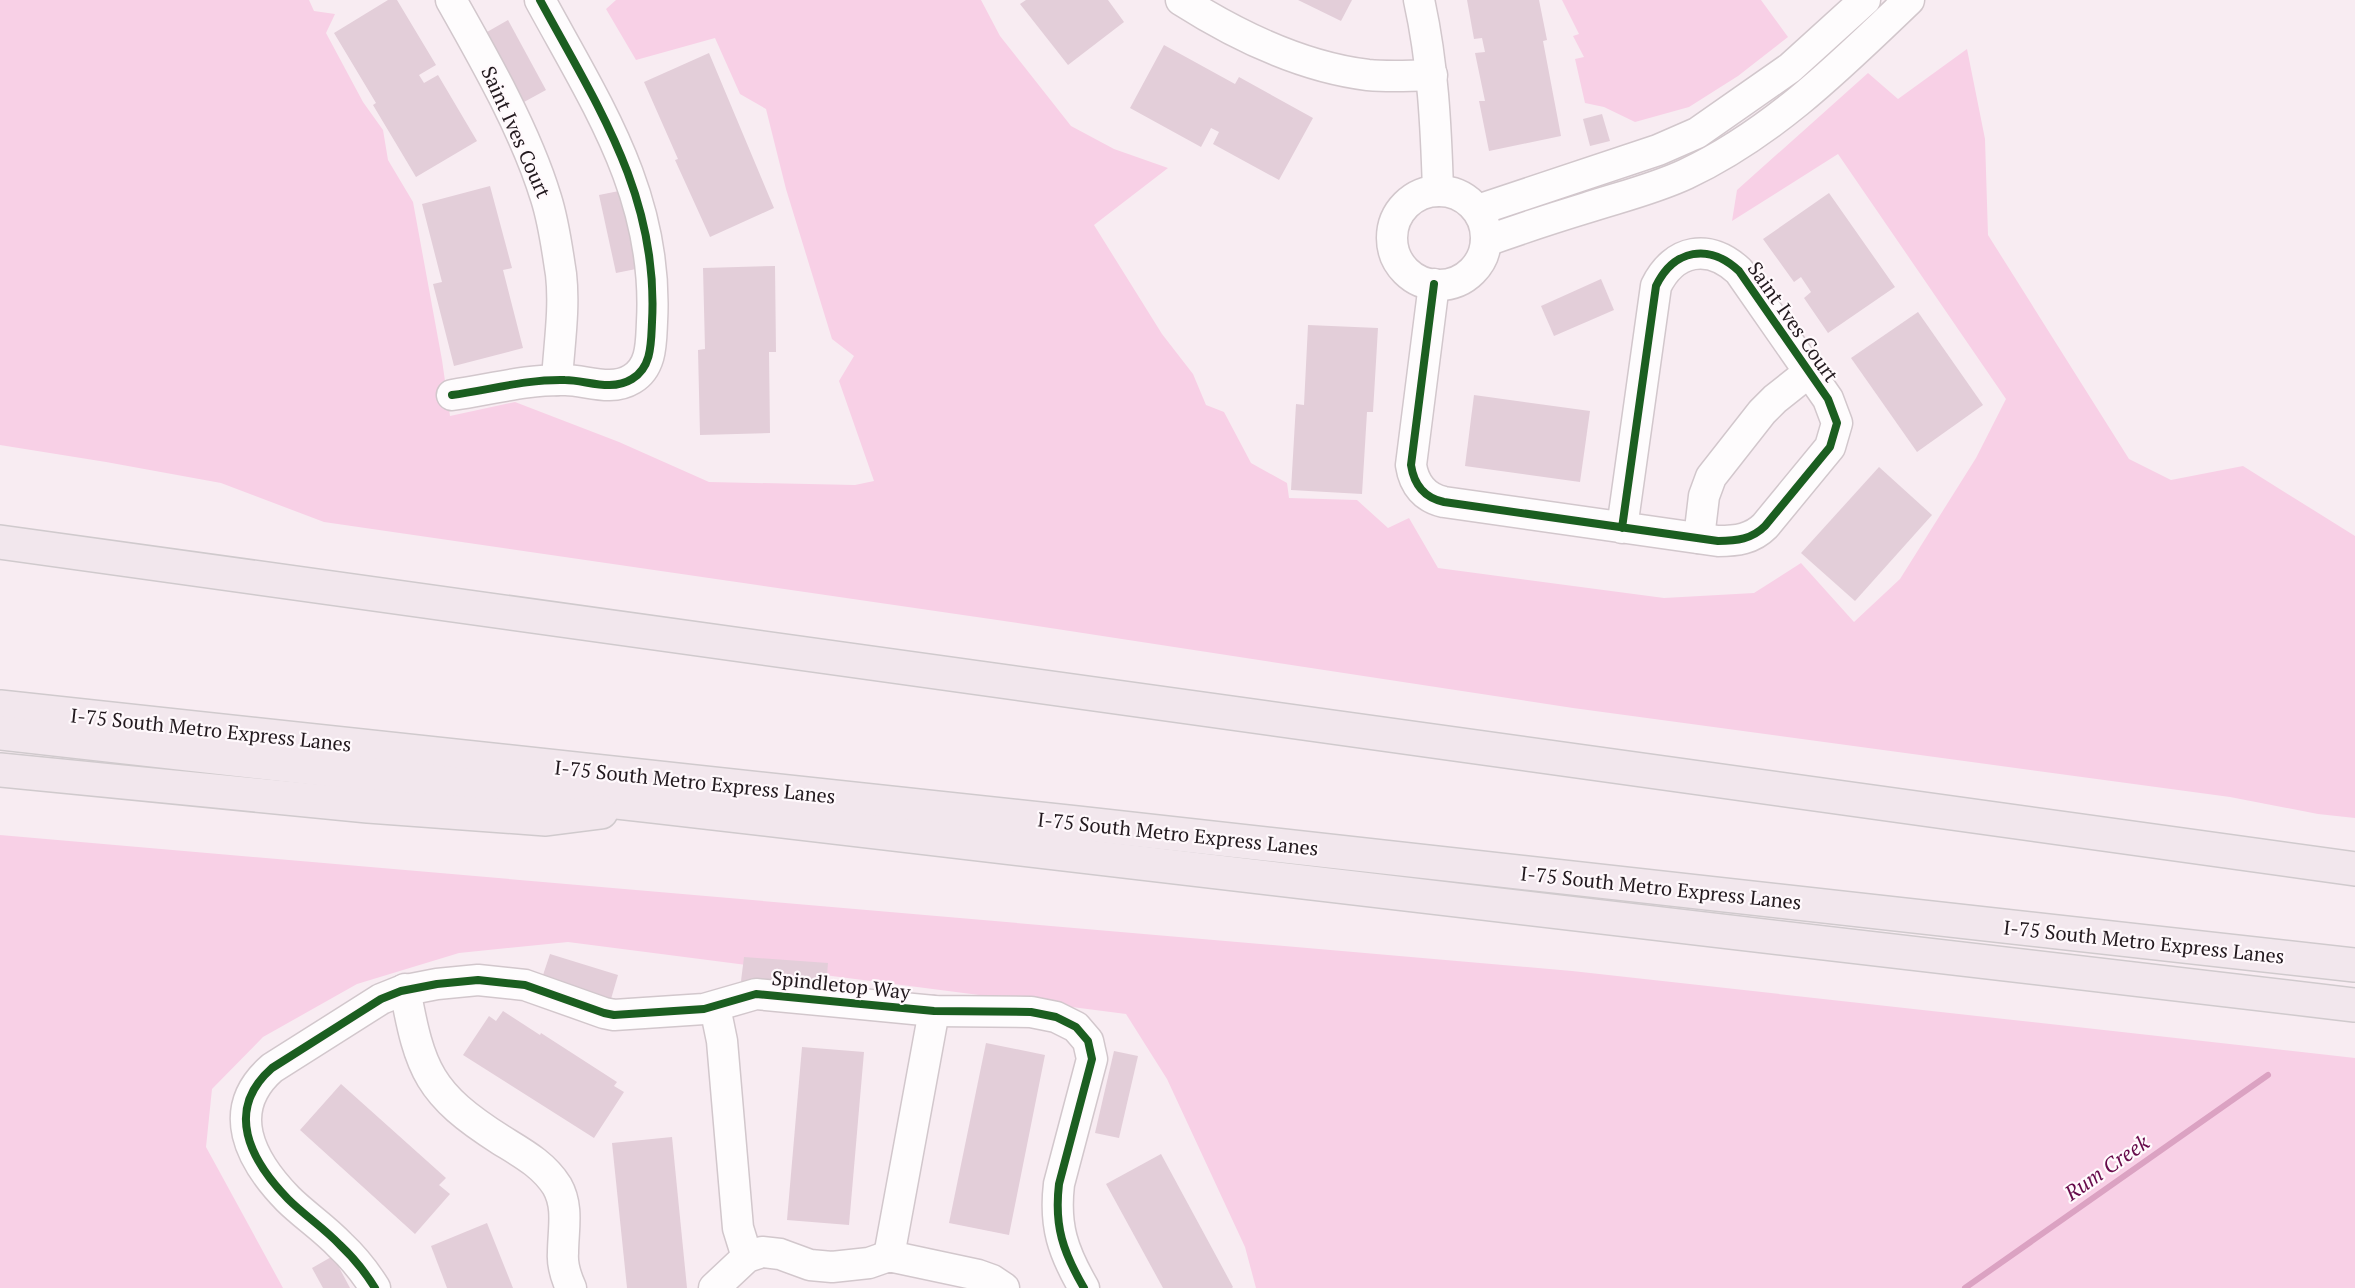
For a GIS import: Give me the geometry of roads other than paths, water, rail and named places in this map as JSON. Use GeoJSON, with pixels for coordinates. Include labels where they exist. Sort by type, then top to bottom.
{"type":"FeatureCollection","features":[{"type":"Feature","properties":{"kind":"highway"},"geometry":{"type":"LineString","coordinates":[[0,542],[567,622],[1945,810],[2355,869]]}},
{"type":"Feature","properties":{"kind":"highway","name":"I-75 South Metro Express Lanes"},"geometry":{"type":"LineString","coordinates":[[0,707],[2355,965]]}},
{"type":"Feature","properties":{"kind":"highway"},"geometry":{"type":"LineString","coordinates":[[0,733],[653,806],[2355,1005]]}},
{"type":"Feature","properties":{"kind":"highway"},"geometry":{"type":"LineString","coordinates":[[0,770],[368,806],[546,819],[653,806]]}},
{"type":"Feature","properties":{"kind":"street","name":"Saint Ives Court"},"geometry":{"type":"LineString","coordinates":[[451,0],[481,53],[521,137],[547,200],[554,230],[561,286],[557,380]]}},
{"type":"Feature","properties":{"kind":"street"},"geometry":{"type":"LineString","coordinates":[[452,395],[557,380],[616,384],[631,380],[640,372],[648,358],[651,345],[652,284],[644,223],[628,171],[606,124],[540,0]]}},
{"type":"Feature","properties":{"kind":"street"},"geometry":{"type":"LineString","coordinates":[[1181,0],[1268,46],[1328,67],[1377,75],[1432,75]]}},
{"type":"Feature","properties":{"kind":"street"},"geometry":{"type":"LineString","coordinates":[[1419,0],[1427,35],[1432,75],[1438,191]]}},
{"type":"Feature","properties":{"kind":"street"},"geometry":{"type":"LineString","coordinates":[[1478,210],[1605,168],[1697,133],[1766,86],[1807,54],[1865,0]]}},
{"type":"Feature","properties":{"kind":"street"},"geometry":{"type":"LineString","coordinates":[[1486,241],[1613,200],[1684,174],[1717,158],[1787,112],[1909,0]]}},
{"type":"Feature","properties":{"kind":"street"},"geometry":{"type":"LineString","coordinates":[[1766,86],[1787,112]]}},
{"type":"Feature","properties":{"kind":"street"},"geometry":{"type":"LineString","coordinates":[[1605,168],[1613,200]]}},
{"type":"Feature","properties":{"kind":"street"},"geometry":{"type":"LineString","coordinates":[[1438,191],[1460,195],[1478,210],[1485,225],[1486,241],[1481,259],[1470,273],[1454,282],[1434,284],[1417,279],[1404,269],[1395,253],[1392,237],[1396,220],[1406,206],[1421,195],[1438,191]]}},
{"type":"Feature","properties":{"kind":"street","name":"Saint Ives Court"},"geometry":{"type":"LineString","coordinates":[[1434,284],[1411,465],[1419,488],[1431,498],[1444,502],[1622,528],[1699,538],[1737,540],[1759,532],[1830,447],[1835,433],[1835,415],[1828,399],[1732,265],[1716,256],[1686,255],[1668,266],[1656,286],[1622,528]]}},
{"type":"Feature","properties":{"kind":"street","name":"Saint Ives Court"},"geometry":{"type":"LineString","coordinates":[[1699,538],[1704,496],[1711,477],[1768,406],[1809,372]]}},
{"type":"Feature","properties":{"kind":"street","name":"Spindletop Way"},"geometry":{"type":"LineString","coordinates":[[375,1288],[341,1245],[287,1198],[267,1174],[250,1144],[245,1122],[248,1100],[254,1087],[272,1068],[381,999],[405,989],[478,980],[517,984],[614,1015],[689,1011],[715,1007],[756,994],[934,1011],[1045,1014],[1071,1024],[1088,1041],[1092,1059],[1059,1184],[1057,1204],[1060,1237],[1084,1288]]}},
{"type":"Feature","properties":{"kind":"street"},"geometry":{"type":"LineString","coordinates":[[405,989],[421,1061],[438,1088],[469,1119],[540,1166],[558,1188],[565,1218],[563,1265],[571,1288]]}},
{"type":"Feature","properties":{"kind":"street"},"geometry":{"type":"LineString","coordinates":[[715,1007],[722,1041],[738,1228],[747,1257]]}},
{"type":"Feature","properties":{"kind":"street","name":"Spindletop Way"},"geometry":{"type":"LineString","coordinates":[[889,1256],[934,1011]]}},
{"type":"Feature","properties":{"kind":"street"},"geometry":{"type":"LineString","coordinates":[[714,1288],[753,1253],[772,1252],[810,1265],[832,1267],[848,1277],[869,1263],[889,1256],[978,1275],[1004,1288]]}},
{"type":"Feature","properties":{"kind":"waterway","name":"Rum Creek"},"geometry":{"type":"LineString","coordinates":[[1965,1288],[2268,1075]]}}]}
